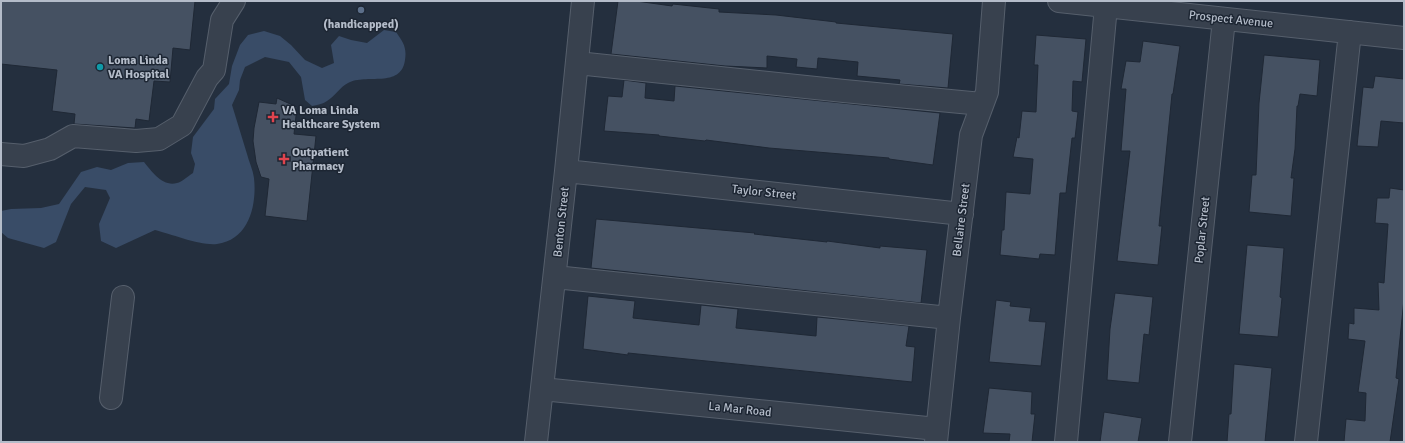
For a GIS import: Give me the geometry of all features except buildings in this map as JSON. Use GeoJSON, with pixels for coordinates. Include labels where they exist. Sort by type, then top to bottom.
{"type":"FeatureCollection","features":[{"type":"Feature","properties":{"kind":"street"},"geometry":{"type":"LineString","coordinates":[[1,154],[24,156],[50,149],[73,136],[136,141],[159,139],[182,125],[207,78],[214,70],[222,20],[234,1]]}},
{"type":"Feature","properties":{"kind":"street","name":"Benton Street"},"geometry":{"type":"LineString","coordinates":[[536,442],[555,277],[583,1]]}},
{"type":"Feature","properties":{"kind":"street","name":"Bellaire Street"},"geometry":{"type":"LineString","coordinates":[[937,436],[949,318],[971,136],[987,92],[994,1]]}},
{"type":"Feature","properties":{"kind":"street","name":"Prospect Avenue"},"geometry":{"type":"LineString","coordinates":[[1059,1],[1106,6],[1177,7],[1224,19],[1404,38]]}},
{"type":"Feature","properties":{"kind":"street"},"geometry":{"type":"LineString","coordinates":[[1066,442],[1106,6]]}},
{"type":"Feature","properties":{"kind":"street","name":"Poplar Street"},"geometry":{"type":"LineString","coordinates":[[1180,442],[1224,19]]}},
{"type":"Feature","properties":{"kind":"street"},"geometry":{"type":"LineString","coordinates":[[1306,442],[1350,32]]}},
{"type":"Feature","properties":{"kind":"street"},"geometry":{"type":"LineString","coordinates":[[577,62],[982,104]]}},
{"type":"Feature","properties":{"kind":"street","name":"Taylor Street"},"geometry":{"type":"LineString","coordinates":[[566,170],[962,214]]}},
{"type":"Feature","properties":{"kind":"street"},"geometry":{"type":"LineString","coordinates":[[555,277],[949,318]]}},
{"type":"Feature","properties":{"kind":"street"},"geometry":{"type":"LineString","coordinates":[[111,398],[123,297]]}},
{"type":"Feature","properties":{"kind":"street","name":"La Mar Road"},"geometry":{"type":"LineString","coordinates":[[542,389],[937,436]]}},
{"type":"Feature","properties":{"kind":"water"},"geometry":{"type":"Polygon","coordinates":[[[384,30],[396,32],[404,45],[405,60],[402,69],[397,74],[382,79],[355,80],[342,87],[330,99],[320,104],[312,106],[305,100],[301,77],[289,62],[265,57],[245,67],[240,80],[239,90],[232,105],[253,175],[255,188],[254,199],[249,220],[237,236],[228,241],[217,244],[203,243],[155,230],[116,248],[101,241],[99,224],[110,198],[106,190],[85,187],[71,204],[56,242],[44,248],[8,238],[1,232],[1,211],[11,209],[41,208],[59,204],[81,172],[97,167],[111,170],[128,163],[144,162],[158,178],[172,184],[181,181],[193,173],[195,164],[191,153],[193,137],[214,109],[215,99],[229,84],[232,66],[240,45],[248,35],[264,31],[280,36],[305,60],[322,68],[334,63],[331,45],[339,36],[367,43],[384,30]]]}},
{"type":"Feature","properties":{"kind":"place","name":"(handicapped)"},"geometry":{"type":"Point","coordinates":[361,10]}},
{"type":"Feature","properties":{"kind":"place","name":"Loma Linda VA Hospital"},"geometry":{"type":"Point","coordinates":[100,67]}},
{"type":"Feature","properties":{"kind":"place","name":"VA Loma Linda Healthcare System"},"geometry":{"type":"Point","coordinates":[273,117]}},
{"type":"Feature","properties":{"kind":"place","name":"Outpatient Pharmacy"},"geometry":{"type":"Point","coordinates":[284,159]}}]}
